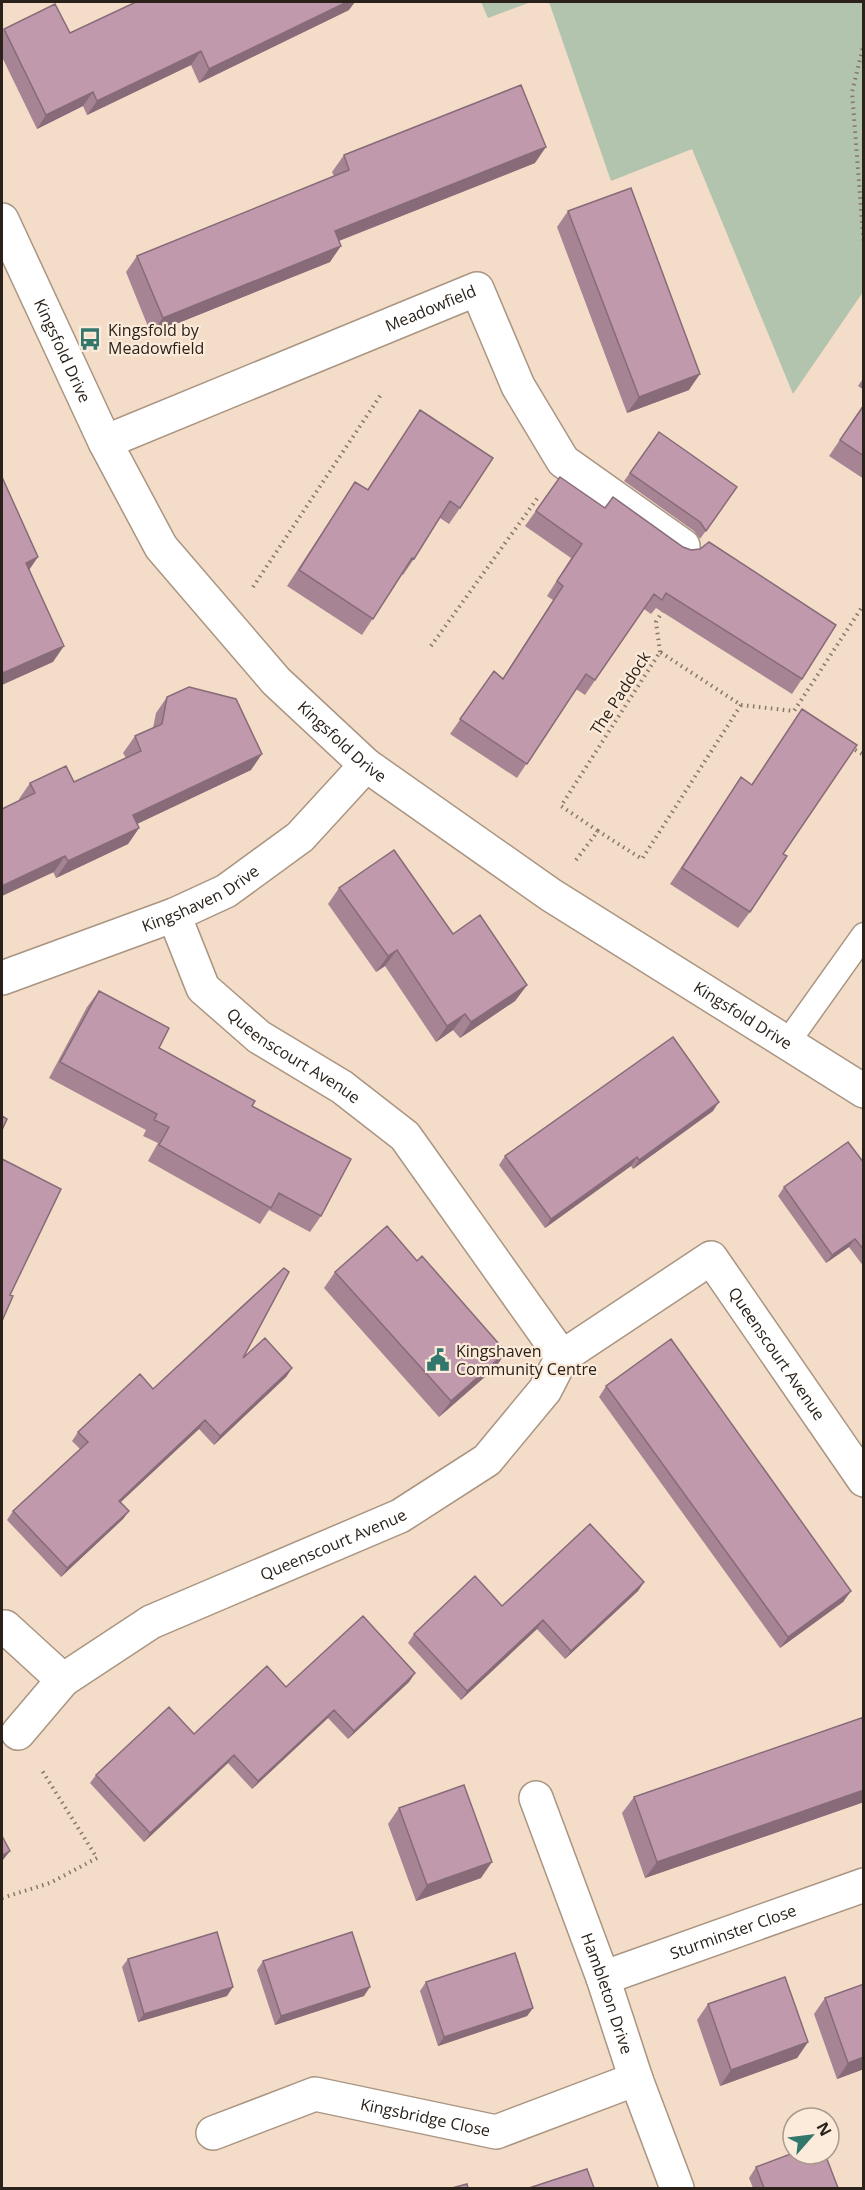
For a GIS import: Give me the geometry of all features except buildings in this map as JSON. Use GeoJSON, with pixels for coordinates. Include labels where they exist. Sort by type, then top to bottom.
{"type":"FeatureCollection","features":[{"type":"Feature","properties":{"kind":"street","name":"Kingsfold Drive"},"geometry":{"type":"LineString","coordinates":[[2,220],[105,442],[161,547],[276,681],[366,765],[551,895],[864,1091]]}},
{"type":"Feature","properties":{"kind":"street","name":"Meadowfield"},"geometry":{"type":"LineString","coordinates":[[105,442],[477,290],[518,386],[563,461],[683,546]]}},
{"type":"Feature","properties":{"kind":"street","name":"Kingshaven Drive"},"geometry":{"type":"LineString","coordinates":[[2,978],[174,915],[226,891],[300,837],[366,765]]}},
{"type":"Feature","properties":{"kind":"street","name":"Queenscourt Avenue"},"geometry":{"type":"LineString","coordinates":[[174,915],[203,988],[259,1037],[342,1087],[405,1137],[562,1357]]}},
{"type":"Feature","properties":{"kind":"street","name":"Queenscourt Avenue"},"geometry":{"type":"LineString","coordinates":[[18,1733],[63,1680],[151,1622],[400,1516],[477,1467],[487,1460],[545,1390],[562,1357],[711,1258],[864,1480]]}},
{"type":"Feature","properties":{"kind":"street"},"geometry":{"type":"LineString","coordinates":[[5,1627],[63,1680]]}},
{"type":"Feature","properties":{"kind":"street","name":"Hambleton Drive"},"geometry":{"type":"LineString","coordinates":[[536,1798],[603,1978],[636,2079],[677,2188]]}},
{"type":"Feature","properties":{"kind":"street","name":"Sturminster Close"},"geometry":{"type":"LineString","coordinates":[[603,1978],[864,1885]]}},
{"type":"Feature","properties":{"kind":"street","name":"Kingsbridge Close"},"geometry":{"type":"LineString","coordinates":[[213,2133],[315,2094],[496,2132],[636,2079]]}},
{"type":"Feature","properties":{"kind":"lane"},"geometry":{"type":"LineString","coordinates":[[787,1043],[864,935]]}},
{"type":"Feature","properties":{"kind":"path"},"geometry":{"type":"LineString","coordinates":[[864,43],[852,92],[864,247]]}},
{"type":"Feature","properties":{"kind":"path"},"geometry":{"type":"LineString","coordinates":[[228,625],[382,393]]}},
{"type":"Feature","properties":{"kind":"path"},"geometry":{"type":"LineString","coordinates":[[431,646],[563,461]]}},
{"type":"Feature","properties":{"kind":"path"},"geometry":{"type":"LineString","coordinates":[[794,711],[864,604]]}},
{"type":"Feature","properties":{"kind":"path"},"geometry":{"type":"LineString","coordinates":[[660,652],[656,622],[667,605]]}},
{"type":"Feature","properties":{"kind":"path","name":"The Paddock"},"geometry":{"type":"LineString","coordinates":[[660,652],[741,705],[642,859],[561,806],[660,652]]}},
{"type":"Feature","properties":{"kind":"path"},"geometry":{"type":"LineString","coordinates":[[741,705],[794,711],[804,717]]}},
{"type":"Feature","properties":{"kind":"path"},"geometry":{"type":"LineString","coordinates":[[844,742],[864,755]]}},
{"type":"Feature","properties":{"kind":"path"},"geometry":{"type":"LineString","coordinates":[[551,895],[598,831]]}},
{"type":"Feature","properties":{"kind":"path"},"geometry":{"type":"LineString","coordinates":[[2,1898],[50,1883],[97,1858],[18,1733]]}},
{"type":"Feature","properties":{"kind":"green space"},"geometry":{"type":"Polygon","coordinates":[[[481,2],[531,2],[488,18],[481,2]]]}},
{"type":"Feature","properties":{"kind":"green space"},"geometry":{"type":"Polygon","coordinates":[[[549,2],[863,2],[863,292],[793,394],[692,149],[611,181],[549,2]]]}},
{"type":"Feature","properties":{"kind":"place","name":"Kingsfold by Meadowfield"},"geometry":{"type":"Point","coordinates":[90,339]}},
{"type":"Feature","properties":{"kind":"place","name":"Kingshaven Community Centre"},"geometry":{"type":"Point","coordinates":[438,1360]}}]}
